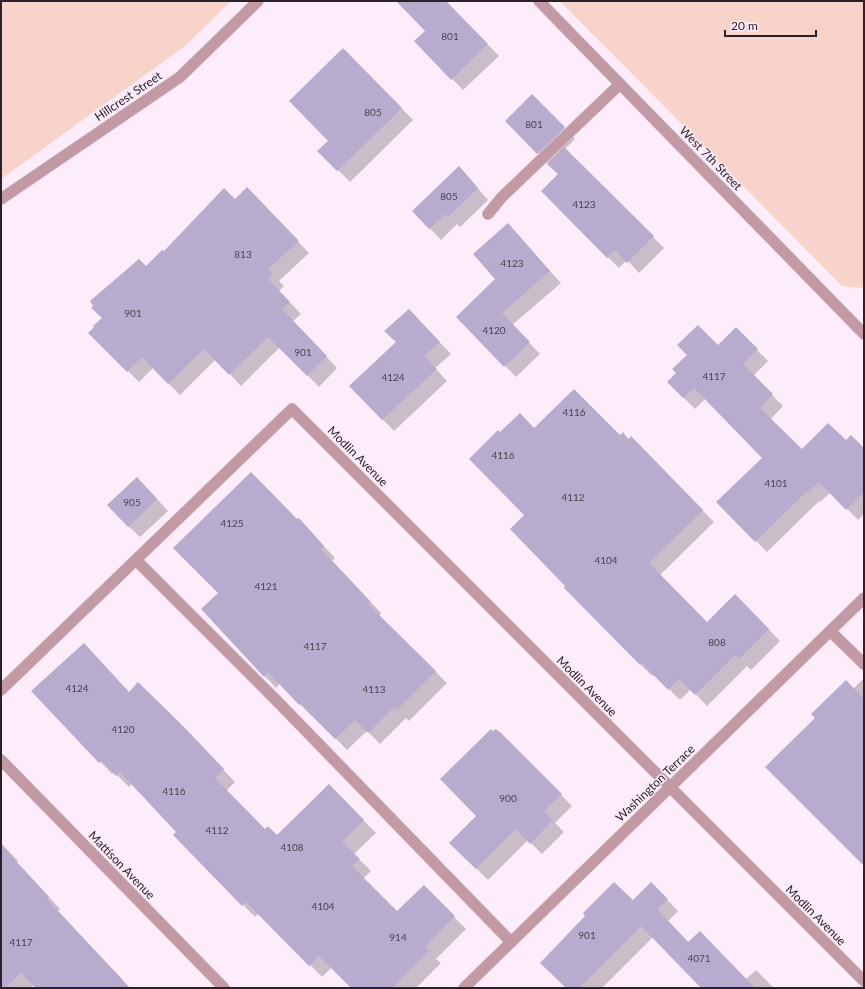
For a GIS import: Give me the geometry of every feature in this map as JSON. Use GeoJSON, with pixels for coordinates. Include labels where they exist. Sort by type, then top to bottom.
{"type":"FeatureCollection","features":[{"type":"Feature","properties":{"kind":"street","name":"Hillcrest Street"},"geometry":{"type":"LineString","coordinates":[[1,199],[180,77],[258,1]]}},
{"type":"Feature","properties":{"kind":"street","name":"West 7th Street"},"geometry":{"type":"LineString","coordinates":[[539,1],[862,328]]}},
{"type":"Feature","properties":{"kind":"street"},"geometry":{"type":"LineString","coordinates":[[488,214],[502,197],[620,84]]}},
{"type":"Feature","properties":{"kind":"street","name":"Modlin Avenue"},"geometry":{"type":"LineString","coordinates":[[136,560],[292,409],[864,981]]}},
{"type":"Feature","properties":{"kind":"street"},"geometry":{"type":"LineString","coordinates":[[1,690],[136,560],[276,700],[511,942]]}},
{"type":"Feature","properties":{"kind":"street","name":"Washington Terrace"},"geometry":{"type":"LineString","coordinates":[[464,988],[864,598]]}},
{"type":"Feature","properties":{"kind":"street"},"geometry":{"type":"LineString","coordinates":[[830,631],[864,664]]}},
{"type":"Feature","properties":{"kind":"street","name":"Mattison Avenue"},"geometry":{"type":"LineString","coordinates":[[1,760],[224,988]]}},
{"type":"Feature","properties":{"kind":"shaded area"},"geometry":{"type":"Polygon","coordinates":[[[1,1],[231,1],[185,46],[1,179],[1,1]]]}},
{"type":"Feature","properties":{"kind":"shaded area"},"geometry":{"type":"Polygon","coordinates":[[[560,1],[864,1],[864,288],[842,286],[560,1]]]}},
{"type":"Feature","properties":{"kind":"building"},"geometry":{"type":"Polygon","coordinates":[[[396,1],[446,1],[488,44],[451,80],[414,41],[425,31],[396,1]]]}},
{"type":"Feature","properties":{"kind":"building"},"geometry":{"type":"Polygon","coordinates":[[[343,48],[402,108],[337,171],[317,151],[328,141],[289,101],[343,48]]]}},
{"type":"Feature","properties":{"kind":"building"},"geometry":{"type":"Polygon","coordinates":[[[532,94],[565,127],[537,154],[505,121],[532,94]]]}},
{"type":"Feature","properties":{"kind":"building"},"geometry":{"type":"Polygon","coordinates":[[[564,147],[654,236],[627,263],[615,250],[607,258],[541,191],[558,174],[547,164],[564,147]]]}},
{"type":"Feature","properties":{"kind":"building"},"geometry":{"type":"Polygon","coordinates":[[[459,166],[478,188],[448,217],[445,214],[429,229],[412,211],[459,166]]]}},
{"type":"Feature","properties":{"kind":"building"},"geometry":{"type":"Polygon","coordinates":[[[247,187],[299,241],[268,269],[273,274],[268,279],[290,302],[282,309],[327,356],[307,376],[268,337],[229,375],[204,349],[168,384],[142,357],[127,372],[88,333],[102,318],[91,308],[93,306],[90,301],[139,259],[146,266],[162,250],[164,251],[224,188],[235,199],[247,187]]]}},
{"type":"Feature","properties":{"kind":"building"},"geometry":{"type":"Polygon","coordinates":[[[508,223],[550,271],[502,313],[530,342],[504,367],[456,317],[495,279],[473,254],[508,223]]]}},
{"type":"Feature","properties":{"kind":"building"},"geometry":{"type":"Polygon","coordinates":[[[409,309],[440,342],[424,356],[437,369],[382,420],[349,386],[396,342],[384,331],[409,309]]]}},
{"type":"Feature","properties":{"kind":"building"},"geometry":{"type":"Polygon","coordinates":[[[698,325],[718,345],[736,327],[758,349],[743,364],[773,394],[760,408],[802,449],[828,423],[846,440],[851,435],[864,448],[864,492],[846,510],[819,482],[808,492],[807,491],[755,542],[716,502],[762,458],[694,388],[683,398],[667,382],[676,373],[672,369],[687,355],[677,345],[698,325]]]}},
{"type":"Feature","properties":{"kind":"building"},"geometry":{"type":"Polygon","coordinates":[[[574,389],[620,435],[623,432],[628,439],[631,436],[703,510],[649,563],[707,622],[735,594],[769,629],[739,659],[735,655],[695,695],[679,679],[668,690],[642,663],[640,665],[564,588],[565,586],[510,529],[524,515],[469,459],[498,430],[500,432],[520,413],[534,428],[574,389]]]}},
{"type":"Feature","properties":{"kind":"building"},"geometry":{"type":"Polygon","coordinates":[[[251,472],[297,519],[299,518],[324,546],[321,549],[370,601],[368,604],[436,671],[397,710],[394,707],[368,733],[355,720],[335,739],[300,704],[299,705],[268,672],[264,677],[201,609],[218,593],[173,548],[251,472]]]}},
{"type":"Feature","properties":{"kind":"building"},"geometry":{"type":"Polygon","coordinates":[[[137,477],[157,499],[128,527],[107,505],[137,477]]]}},
{"type":"Feature","properties":{"kind":"building"},"geometry":{"type":"Polygon","coordinates":[[[84,643],[129,692],[138,682],[185,728],[224,769],[215,778],[265,829],[268,826],[277,835],[329,784],[364,820],[342,842],[360,859],[352,866],[397,911],[424,885],[455,916],[425,947],[429,951],[392,988],[351,988],[319,956],[309,966],[246,902],[242,906],[173,835],[176,832],[120,772],[116,776],[102,761],[99,763],[31,691],[84,643]]]}},
{"type":"Feature","properties":{"kind":"building"},"geometry":{"type":"Polygon","coordinates":[[[846,680],[864,699],[864,866],[765,767],[815,718],[811,714],[846,680]]]}},
{"type":"Feature","properties":{"kind":"building"},"geometry":{"type":"Polygon","coordinates":[[[491,729],[493,731],[495,729],[500,732],[562,794],[544,811],[553,820],[530,844],[516,829],[476,869],[449,843],[476,816],[440,779],[491,729]]]}},
{"type":"Feature","properties":{"kind":"building"},"geometry":{"type":"Polygon","coordinates":[[[1,845],[49,897],[47,899],[130,988],[36,988],[21,973],[5,988],[1,988],[1,845]]]}},
{"type":"Feature","properties":{"kind":"building"},"geometry":{"type":"Polygon","coordinates":[[[614,882],[633,900],[651,882],[668,899],[657,909],[688,942],[700,931],[755,988],[701,988],[641,926],[579,988],[566,988],[540,963],[585,916],[583,913],[614,882]]]}}]}
